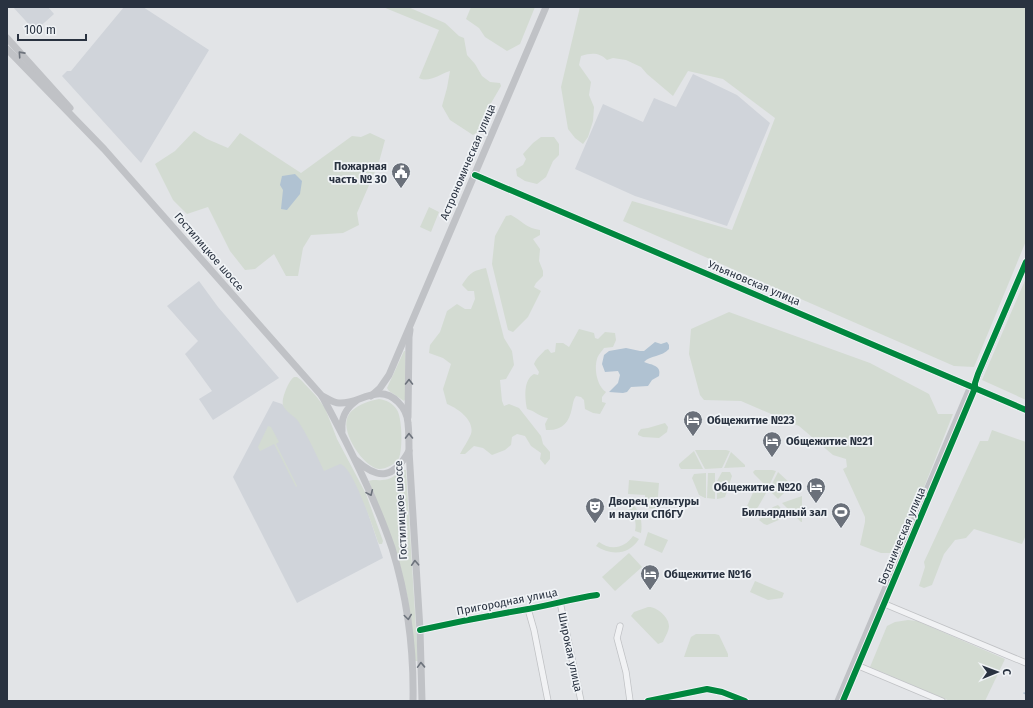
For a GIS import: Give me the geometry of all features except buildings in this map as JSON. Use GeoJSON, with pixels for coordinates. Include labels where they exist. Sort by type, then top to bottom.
{"type":"FeatureCollection","features":[{"type":"Feature","properties":{"kind":"main road","name":"Астрономическая улица"},"geometry":{"type":"LineString","coordinates":[[371,396],[385,382],[546,7]]}},
{"type":"Feature","properties":{"kind":"main road","name":"Гостилицкое шоссе"},"geometry":{"type":"LineString","coordinates":[[7,38],[70,108],[96,141]]}},
{"type":"Feature","properties":{"kind":"main road","name":"Гостилицкое шоссе"},"geometry":{"type":"LineString","coordinates":[[7,49],[96,141],[322,396],[344,437],[392,548],[402,586],[410,632],[413,701]]}},
{"type":"Feature","properties":{"kind":"main road","name":"Ульяновская улица"},"geometry":{"type":"LineString","coordinates":[[476,173],[974,386],[1026,410]]}},
{"type":"Feature","properties":{"kind":"main road","name":"Астрономическая улица"},"geometry":{"type":"LineString","coordinates":[[408,421],[410,326]]}},
{"type":"Feature","properties":{"kind":"main road","name":"Ульяновская улица"},"geometry":{"type":"LineString","coordinates":[[974,386],[1026,405]]}},
{"type":"Feature","properties":{"kind":"main road","name":"Ботаническая улица"},"geometry":{"type":"LineString","coordinates":[[843,701],[856,665],[974,386]]}},
{"type":"Feature","properties":{"kind":"main road","name":"Гостилицкое шоссе"},"geometry":{"type":"LineString","coordinates":[[322,396],[339,403],[356,401],[371,396],[384,394],[396,400],[401,405],[408,421],[420,630],[422,701]]}},
{"type":"Feature","properties":{"kind":"main road"},"geometry":{"type":"LineString","coordinates":[[344,437],[341,422],[343,416],[349,406],[356,401]]}},
{"type":"Feature","properties":{"kind":"main road"},"geometry":{"type":"LineString","coordinates":[[353,458],[367,470],[377,474],[382,474],[388,473],[398,467],[409,451]]}},
{"type":"Feature","properties":{"kind":"main road","name":"Ботаническая улица"},"geometry":{"type":"LineString","coordinates":[[838,701],[856,665]]}},
{"type":"Feature","properties":{"kind":"street"},"geometry":{"type":"LineString","coordinates":[[974,386],[1026,262]]}},
{"type":"Feature","properties":{"kind":"street","name":"Пригородная улица"},"geometry":{"type":"LineString","coordinates":[[420,630],[597,594]]}},
{"type":"Feature","properties":{"kind":"street","name":"Широкая улица"},"geometry":{"type":"LineString","coordinates":[[560,602],[581,701]]}},
{"type":"Feature","properties":{"kind":"street"},"geometry":{"type":"LineString","coordinates":[[882,603],[1026,664]]}},
{"type":"Feature","properties":{"kind":"street"},"geometry":{"type":"LineString","coordinates":[[528,609],[534,630],[548,701]]}},
{"type":"Feature","properties":{"kind":"street"},"geometry":{"type":"LineString","coordinates":[[620,626],[617,638],[626,672],[630,701]]}},
{"type":"Feature","properties":{"kind":"street"},"geometry":{"type":"LineString","coordinates":[[856,665],[942,701]]}},
{"type":"Feature","properties":{"kind":"street"},"geometry":{"type":"LineString","coordinates":[[648,701],[707,689],[722,692],[745,701]]}},
{"type":"Feature","properties":{"kind":"shaded area"},"geometry":{"type":"Polygon","coordinates":[[[13,7],[48,7],[54,14],[35,31],[13,7]]]}},
{"type":"Feature","properties":{"kind":"shaded area"},"geometry":{"type":"Polygon","coordinates":[[[124,7],[143,7],[209,50],[141,163],[62,76],[67,71],[71,71],[124,7]]]}},
{"type":"Feature","properties":{"kind":"shaded area"},"geometry":{"type":"Polygon","coordinates":[[[383,7],[408,7],[445,23],[459,36],[464,38],[467,55],[475,64],[482,76],[490,82],[500,83],[501,86],[487,110],[487,116],[479,131],[473,135],[450,120],[442,106],[450,71],[431,79],[419,78],[439,30],[383,7]]]}},
{"type":"Feature","properties":{"kind":"shaded area"},"geometry":{"type":"Polygon","coordinates":[[[471,7],[535,7],[520,44],[507,51],[485,37],[479,28],[466,19],[471,7]]]}},
{"type":"Feature","properties":{"kind":"shaded area"},"geometry":{"type":"Polygon","coordinates":[[[580,7],[1026,7],[1026,241],[974,367],[954,366],[623,221],[632,201],[732,230],[775,118],[723,79],[688,71],[673,96],[641,67],[626,60],[613,58],[607,60],[598,54],[588,54],[581,56],[579,65],[591,82],[589,95],[594,107],[593,121],[588,137],[583,144],[575,138],[568,129],[561,87],[580,7]]]}},
{"type":"Feature","properties":{"kind":"shaded area"},"geometry":{"type":"Polygon","coordinates":[[[693,74],[737,95],[770,123],[727,226],[635,196],[575,169],[603,104],[643,122],[654,98],[676,107],[693,74]]]}},
{"type":"Feature","properties":{"kind":"shaded area"},"geometry":{"type":"Polygon","coordinates":[[[194,131],[207,139],[228,148],[240,133],[301,173],[352,136],[361,137],[370,133],[385,140],[379,162],[357,213],[359,225],[343,233],[311,235],[303,248],[298,276],[286,276],[274,254],[255,269],[245,270],[230,251],[208,207],[187,214],[173,200],[155,164],[175,151],[194,131]]]}},
{"type":"Feature","properties":{"kind":"shaded area"},"geometry":{"type":"Polygon","coordinates":[[[541,137],[554,137],[559,144],[559,155],[553,161],[546,177],[537,184],[525,181],[517,176],[516,169],[523,165],[526,159],[523,154],[541,137]]]}},
{"type":"Feature","properties":{"kind":"shaded area"},"geometry":{"type":"Polygon","coordinates":[[[429,207],[439,212],[431,232],[420,227],[429,207]]]}},
{"type":"Feature","properties":{"kind":"shaded area"},"geometry":{"type":"Polygon","coordinates":[[[511,215],[528,226],[540,230],[540,235],[533,239],[540,249],[539,261],[543,271],[543,276],[534,287],[541,291],[528,317],[513,332],[508,330],[492,264],[495,236],[506,216],[511,215]]]}},
{"type":"Feature","properties":{"kind":"shaded area"},"geometry":{"type":"Polygon","coordinates":[[[486,268],[504,338],[512,351],[514,365],[506,379],[500,380],[502,401],[504,406],[509,404],[519,408],[541,436],[543,444],[550,452],[550,459],[545,465],[540,459],[541,453],[531,446],[525,436],[517,434],[512,437],[511,445],[505,450],[492,455],[483,448],[474,446],[465,454],[460,454],[471,434],[472,429],[468,419],[464,415],[456,408],[447,404],[443,389],[451,364],[443,358],[429,353],[430,345],[440,332],[447,311],[457,304],[465,309],[471,309],[475,299],[474,291],[468,291],[462,285],[472,273],[486,268]]]}},
{"type":"Feature","properties":{"kind":"shaded area"},"geometry":{"type":"Polygon","coordinates":[[[1026,278],[1026,400],[982,380],[1026,278]]]}},
{"type":"Feature","properties":{"kind":"shaded area"},"geometry":{"type":"Polygon","coordinates":[[[199,281],[218,307],[279,378],[213,420],[199,399],[212,391],[185,354],[198,341],[167,306],[199,281]]]}},
{"type":"Feature","properties":{"kind":"shaded area"},"geometry":{"type":"Polygon","coordinates":[[[729,312],[870,363],[929,394],[938,414],[953,414],[898,553],[881,553],[860,545],[865,517],[843,469],[847,467],[846,459],[833,455],[799,426],[741,401],[704,400],[700,395],[689,354],[691,329],[729,312]]]}},
{"type":"Feature","properties":{"kind":"shaded area"},"geometry":{"type":"Polygon","coordinates":[[[579,329],[594,333],[595,338],[598,339],[605,332],[615,333],[616,340],[613,347],[604,348],[598,356],[596,363],[598,382],[606,392],[602,397],[602,402],[606,403],[600,414],[593,413],[585,409],[584,400],[581,397],[576,396],[567,422],[556,429],[546,430],[545,424],[548,418],[527,409],[525,395],[526,385],[530,377],[534,374],[538,375],[539,372],[534,364],[545,350],[548,349],[551,353],[555,352],[556,343],[563,343],[569,347],[579,329]]]}},
{"type":"Feature","properties":{"kind":"shaded area"},"geometry":{"type":"Polygon","coordinates":[[[404,351],[406,398],[404,401],[387,388],[404,351]]]}},
{"type":"Feature","properties":{"kind":"shaded area"},"geometry":{"type":"Polygon","coordinates":[[[294,377],[301,380],[325,408],[337,439],[366,494],[383,541],[382,544],[379,544],[378,542],[362,498],[351,475],[345,467],[340,464],[324,471],[302,427],[284,407],[284,394],[294,377]]]}},
{"type":"Feature","properties":{"kind":"shaded area"},"geometry":{"type":"Polygon","coordinates":[[[379,399],[389,402],[397,410],[401,426],[401,441],[398,460],[390,466],[379,469],[373,467],[367,462],[355,448],[346,425],[347,419],[352,411],[365,403],[379,399]]]}},
{"type":"Feature","properties":{"kind":"shaded area"},"geometry":{"type":"Polygon","coordinates":[[[273,401],[282,404],[343,461],[358,483],[383,558],[297,603],[233,477],[273,401]]]}},
{"type":"Feature","properties":{"kind":"shaded area"},"geometry":{"type":"Polygon","coordinates":[[[665,423],[668,427],[667,432],[659,438],[643,437],[638,435],[641,429],[665,423]]]}},
{"type":"Feature","properties":{"kind":"shaded area"},"geometry":{"type":"Polygon","coordinates":[[[268,426],[271,427],[279,442],[276,444],[297,486],[296,487],[274,444],[260,451],[258,447],[268,426]]]}},
{"type":"Feature","properties":{"kind":"shaded area"},"geometry":{"type":"Polygon","coordinates":[[[992,430],[1026,442],[1026,535],[1022,544],[974,529],[966,538],[955,540],[944,554],[932,585],[924,588],[919,586],[925,567],[924,562],[980,441],[988,441],[992,430]]]}},
{"type":"Feature","properties":{"kind":"shaded area"},"geometry":{"type":"Polygon","coordinates":[[[695,450],[730,451],[722,468],[705,469],[695,450]]]}},
{"type":"Feature","properties":{"kind":"shaded area"},"geometry":{"type":"Polygon","coordinates":[[[694,451],[703,469],[681,469],[679,464],[694,451]]]}},
{"type":"Feature","properties":{"kind":"shaded area"},"geometry":{"type":"Polygon","coordinates":[[[731,452],[745,465],[745,467],[724,468],[731,452]]]}},
{"type":"Feature","properties":{"kind":"shaded area"},"geometry":{"type":"Polygon","coordinates":[[[402,470],[406,470],[418,661],[415,661],[408,599],[400,565],[369,481],[388,479],[402,470]]]}},
{"type":"Feature","properties":{"kind":"shaded area"},"geometry":{"type":"Polygon","coordinates":[[[755,470],[776,471],[768,488],[754,474],[753,472],[755,470]]]}},
{"type":"Feature","properties":{"kind":"shaded area"},"geometry":{"type":"Polygon","coordinates":[[[722,472],[730,472],[732,476],[725,497],[717,499],[717,481],[722,472]]]}},
{"type":"Feature","properties":{"kind":"shaded area"},"geometry":{"type":"Polygon","coordinates":[[[778,472],[792,485],[778,499],[769,490],[778,472]]]}},
{"type":"Feature","properties":{"kind":"shaded area"},"geometry":{"type":"Polygon","coordinates":[[[706,473],[705,498],[699,495],[692,478],[694,474],[706,473]]]}},
{"type":"Feature","properties":{"kind":"shaded area"},"geometry":{"type":"Polygon","coordinates":[[[708,473],[715,473],[715,499],[707,498],[708,473]]]}},
{"type":"Feature","properties":{"kind":"shaded area"},"geometry":{"type":"Polygon","coordinates":[[[629,480],[659,483],[657,509],[645,508],[645,495],[628,494],[629,480]]]}},
{"type":"Feature","properties":{"kind":"shaded area"},"geometry":{"type":"Polygon","coordinates":[[[759,485],[766,493],[758,507],[752,513],[747,506],[756,486],[759,485]]]}},
{"type":"Feature","properties":{"kind":"shaded area"},"geometry":{"type":"Polygon","coordinates":[[[802,496],[802,522],[801,522],[782,503],[802,496]]]}},
{"type":"Feature","properties":{"kind":"shaded area"},"geometry":{"type":"Polygon","coordinates":[[[617,497],[629,501],[637,509],[642,526],[641,533],[635,531],[636,526],[632,512],[625,506],[616,502],[617,497]]]}},
{"type":"Feature","properties":{"kind":"shaded area"},"geometry":{"type":"Polygon","coordinates":[[[778,505],[788,516],[767,525],[759,520],[773,507],[778,505]]]}},
{"type":"Feature","properties":{"kind":"shaded area"},"geometry":{"type":"Polygon","coordinates":[[[648,532],[668,540],[662,553],[644,545],[648,532]]]}},
{"type":"Feature","properties":{"kind":"shaded area"},"geometry":{"type":"Polygon","coordinates":[[[633,536],[639,539],[625,551],[608,551],[596,546],[599,542],[608,547],[622,546],[633,536]]]}},
{"type":"Feature","properties":{"kind":"shaded area"},"geometry":{"type":"Polygon","coordinates":[[[629,553],[642,567],[615,591],[602,577],[629,553]]]}},
{"type":"Feature","properties":{"kind":"shaded area"},"geometry":{"type":"Polygon","coordinates":[[[755,581],[784,593],[782,598],[768,600],[750,592],[755,581]]]}},
{"type":"Feature","properties":{"kind":"shaded area"},"geometry":{"type":"Polygon","coordinates":[[[648,607],[658,610],[667,619],[669,626],[663,642],[658,644],[631,616],[634,612],[648,607]]]}},
{"type":"Feature","properties":{"kind":"shaded area"},"geometry":{"type":"Polygon","coordinates":[[[908,620],[917,621],[1005,659],[985,701],[950,701],[870,667],[887,626],[895,622],[908,620]]]}},
{"type":"Feature","properties":{"kind":"shaded area"},"geometry":{"type":"Polygon","coordinates":[[[696,634],[719,635],[728,657],[684,657],[691,637],[696,634]]]}},
{"type":"Feature","properties":{"kind":"water"},"geometry":{"type":"Polygon","coordinates":[[[295,174],[302,181],[300,194],[287,210],[281,209],[283,190],[280,185],[282,176],[295,174]]]}},
{"type":"Feature","properties":{"kind":"water"},"geometry":{"type":"Polygon","coordinates":[[[655,342],[661,344],[667,342],[669,345],[669,349],[666,352],[649,358],[644,362],[657,368],[660,372],[659,376],[652,380],[648,386],[631,387],[627,392],[623,393],[609,392],[618,383],[620,375],[618,371],[605,372],[602,364],[604,355],[609,351],[626,348],[644,351],[655,342]]]}},
{"type":"Feature","properties":{"kind":"cycle path"},"geometry":{"type":"LineString","coordinates":[[475,175],[1026,410]]}},
{"type":"Feature","properties":{"kind":"cycle path"},"geometry":{"type":"LineString","coordinates":[[843,701],[975,388],[978,374],[1026,262]]}},
{"type":"Feature","properties":{"kind":"cycle path"},"geometry":{"type":"LineString","coordinates":[[420,630],[597,595]]}},
{"type":"Feature","properties":{"kind":"cycle path"},"geometry":{"type":"LineString","coordinates":[[648,701],[707,689],[722,692],[745,701]]}},
{"type":"Feature","properties":{"kind":"place","name":"Пожарная часть № 30"},"geometry":{"type":"Point","coordinates":[401,189]}},
{"type":"Feature","properties":{"kind":"place","name":"Общежитие №23"},"geometry":{"type":"Point","coordinates":[693,437]}},
{"type":"Feature","properties":{"kind":"place","name":"Общежитие №21"},"geometry":{"type":"Point","coordinates":[772,458]}},
{"type":"Feature","properties":{"kind":"place","name":"Общежитие №20"},"geometry":{"type":"Point","coordinates":[816,504]}},
{"type":"Feature","properties":{"kind":"place","name":"Дворец культуры и науки СПбГУ"},"geometry":{"type":"Point","coordinates":[595,524]}},
{"type":"Feature","properties":{"kind":"place","name":"Бильярдный зал"},"geometry":{"type":"Point","coordinates":[841,529]}},
{"type":"Feature","properties":{"kind":"place","name":"Общежитие №16"},"geometry":{"type":"Point","coordinates":[650,591]}}]}
